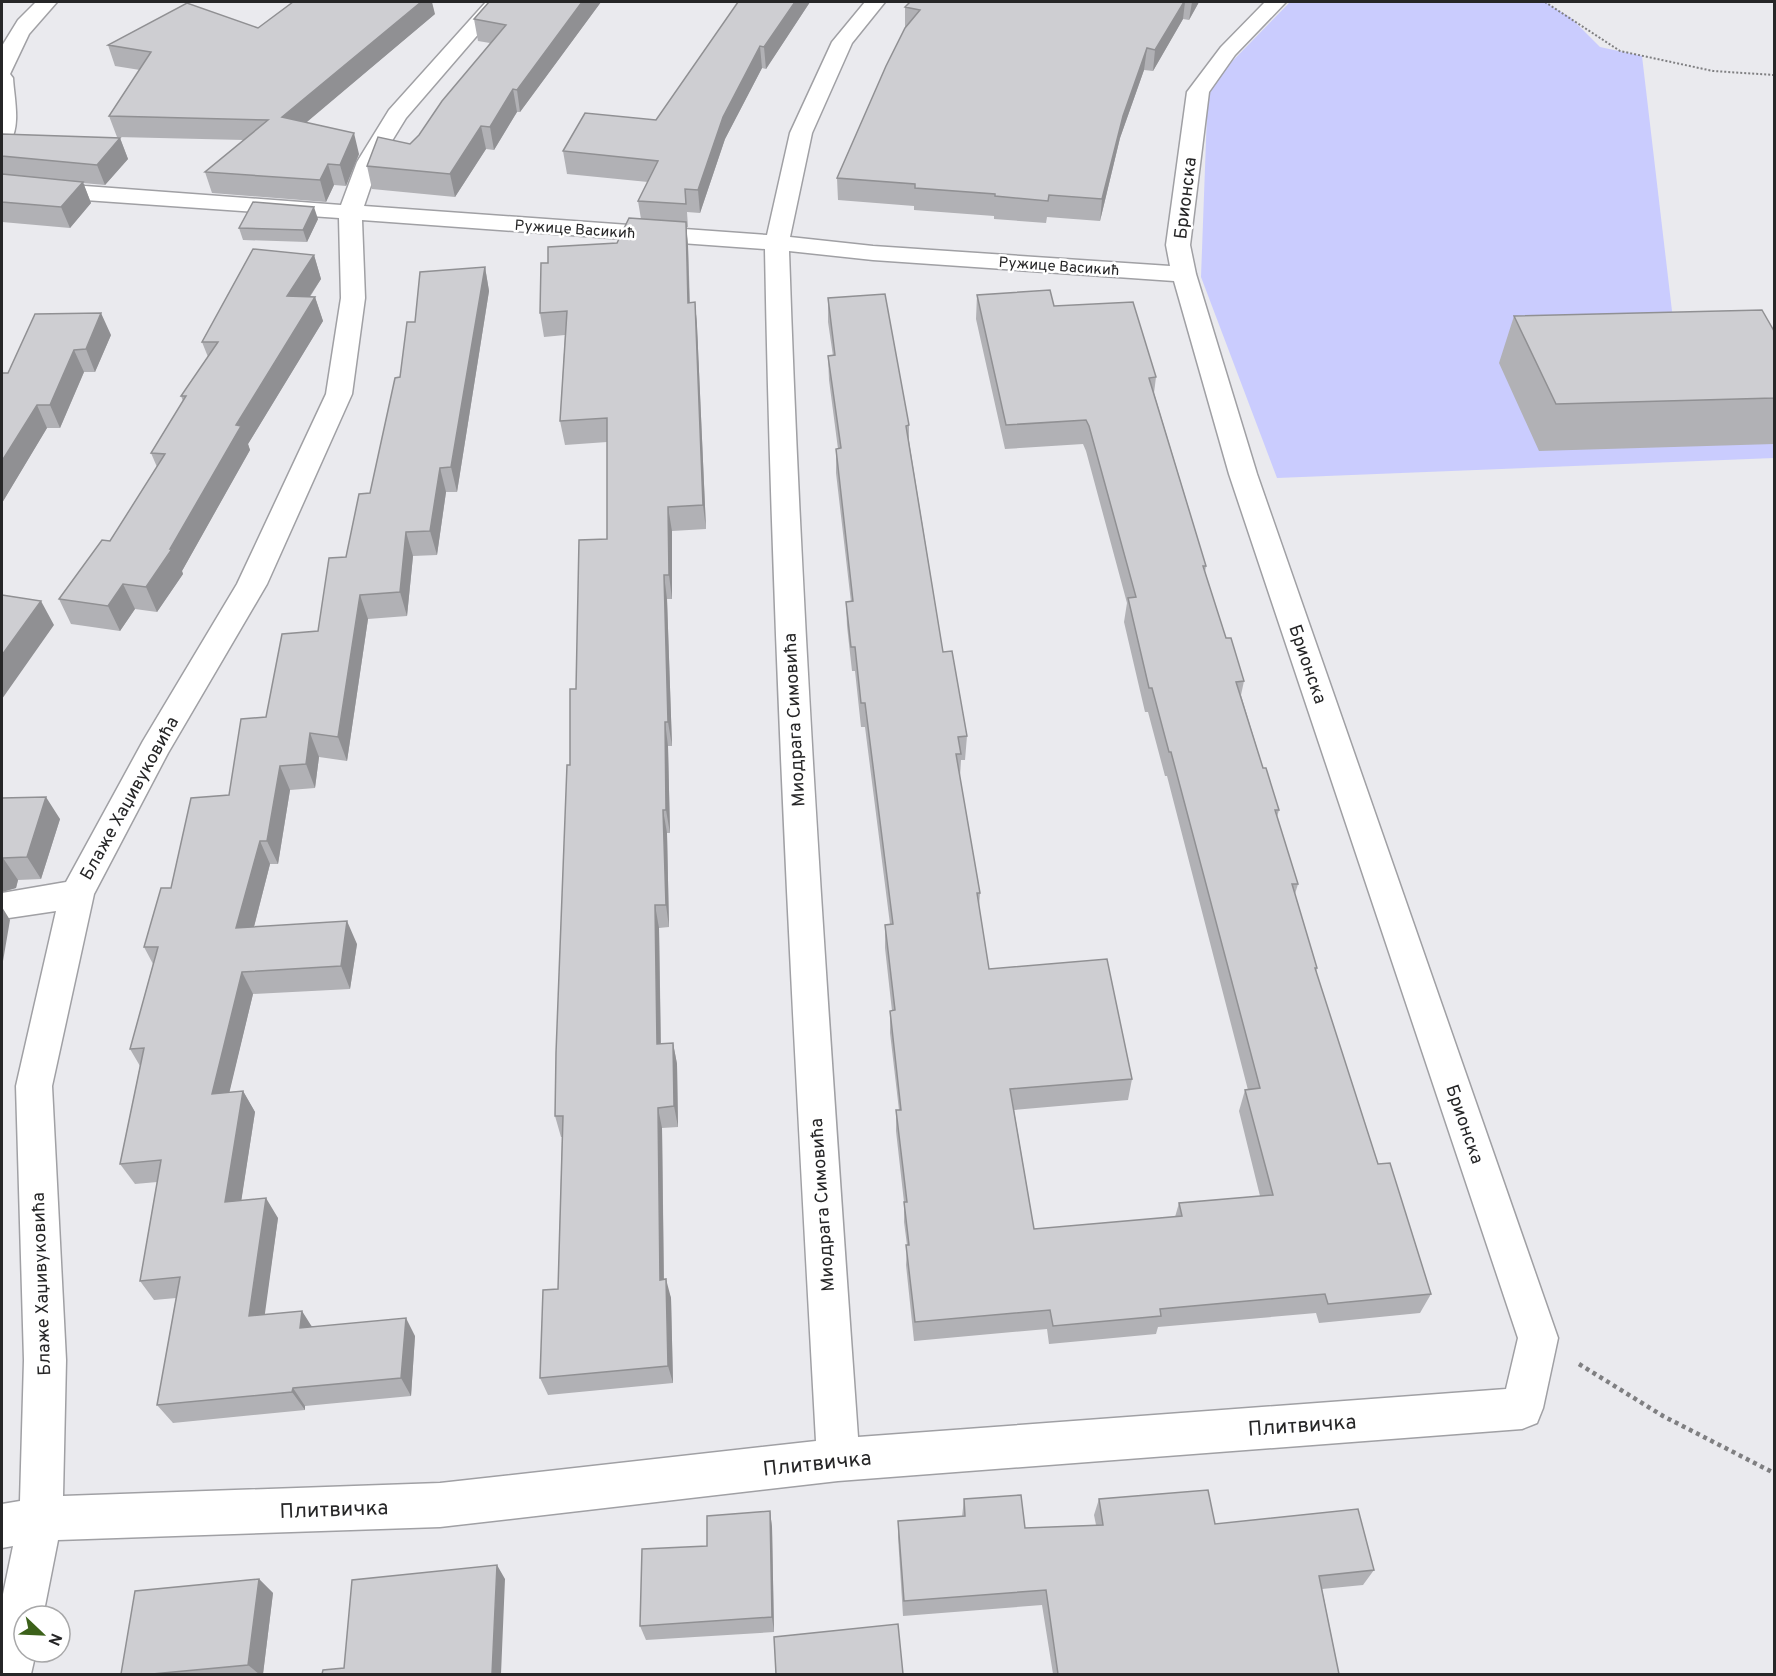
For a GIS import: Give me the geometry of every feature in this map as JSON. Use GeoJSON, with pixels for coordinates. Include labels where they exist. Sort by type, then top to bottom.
{"type":"FeatureCollection","features":[{"type":"Feature","properties":{"kind":"street"},"geometry":{"type":"LineString","coordinates":[[2,71],[7,53],[28,20],[47,2]]}},
{"type":"Feature","properties":{"kind":"street","name":"Блаже Хаџивуковића"},"geometry":{"type":"LineString","coordinates":[[8,1674],[21,1523],[45,1360],[34,1086],[77,894],[154,749],[252,584],[339,394],[353,298],[350,213],[368,162],[397,115],[496,2]]}},
{"type":"Feature","properties":{"kind":"street","name":"Миодрага Симовића"},"geometry":{"type":"LineString","coordinates":[[838,1460],[801,853],[783,490],[777,243],[801,133],[842,42],[875,2]]}},
{"type":"Feature","properties":{"kind":"street","name":"Брионска"},"geometry":{"type":"LineString","coordinates":[[1276,2],[1228,51],[1198,92],[1178,245],[1184,274],[1244,474],[1538,1338]]}},
{"type":"Feature","properties":{"kind":"street"},"geometry":{"type":"LineString","coordinates":[[2,78],[5,122],[2,137]]}},
{"type":"Feature","properties":{"kind":"street","name":"Ружице Васикић"},"geometry":{"type":"LineString","coordinates":[[2,184],[85,193],[777,243],[873,253],[1184,274]]}},
{"type":"Feature","properties":{"kind":"street"},"geometry":{"type":"LineString","coordinates":[[2,906],[77,894]]}},
{"type":"Feature","properties":{"kind":"street","name":"Плитвичка"},"geometry":{"type":"LineString","coordinates":[[21,1523],[440,1505],[838,1460],[1522,1408],[1538,1338]]}},
{"type":"Feature","properties":{"kind":"path"},"geometry":{"type":"LineString","coordinates":[[1545,2],[1620,51],[1713,71],[1774,75]]}},
{"type":"Feature","properties":{"kind":"path"},"geometry":{"type":"LineString","coordinates":[[1538,1338],[1664,1416],[1774,1473]]}},
{"type":"Feature","properties":{"kind":"shaded area"},"geometry":{"type":"Polygon","coordinates":[[[1290,2],[1545,2],[1571,18],[1600,47],[1642,56],[1674,328],[1774,348],[1774,458],[1277,478],[1201,277],[1208,86],[1290,2]]]}},
{"type":"Feature","properties":{"kind":"building"},"geometry":{"type":"Polygon","coordinates":[[[293,2],[421,2],[282,117],[354,133],[340,165],[328,164],[320,180],[205,172],[268,120],[109,116],[151,52],[108,45],[187,3],[258,28],[293,2]]]}},
{"type":"Feature","properties":{"kind":"building"},"geometry":{"type":"Polygon","coordinates":[[[489,2],[582,2],[517,90],[513,89],[490,127],[481,126],[450,174],[367,166],[378,137],[410,144],[419,135],[442,101],[506,25],[474,19],[489,2]]]}},
{"type":"Feature","properties":{"kind":"building"},"geometry":{"type":"Polygon","coordinates":[[[738,2],[795,2],[764,47],[760,46],[723,117],[698,190],[685,189],[686,204],[638,201],[658,161],[563,151],[585,113],[656,120],[738,2]]]}},
{"type":"Feature","properties":{"kind":"building"},"geometry":{"type":"Polygon","coordinates":[[[910,2],[1184,2],[1155,50],[1147,48],[1123,116],[1102,199],[1049,195],[1048,201],[995,196],[995,194],[915,188],[915,184],[837,178],[886,66],[905,28],[920,10],[905,7],[910,2]]]}},
{"type":"Feature","properties":{"kind":"building"},"geometry":{"type":"Polygon","coordinates":[[[2,134],[120,138],[97,165],[2,156],[2,134]]]}},
{"type":"Feature","properties":{"kind":"building"},"geometry":{"type":"Polygon","coordinates":[[[2,174],[83,182],[61,207],[2,202],[2,174]]]}},
{"type":"Feature","properties":{"kind":"building"},"geometry":{"type":"Polygon","coordinates":[[[253,202],[314,207],[303,230],[239,228],[253,202]]]}},
{"type":"Feature","properties":{"kind":"building"},"geometry":{"type":"Polygon","coordinates":[[[629,218],[686,222],[688,303],[695,302],[703,505],[668,507],[669,575],[664,575],[668,722],[665,722],[666,810],[663,810],[666,905],[655,905],[657,1044],[673,1043],[674,1106],[658,1108],[660,1280],[666,1279],[668,1366],[540,1378],[543,1290],[558,1289],[563,1116],[555,1116],[556,1053],[567,765],[570,765],[570,689],[576,689],[579,540],[607,539],[607,418],[560,421],[567,311],[540,313],[541,263],[548,263],[548,247],[617,243],[629,218]]]}},
{"type":"Feature","properties":{"kind":"building"},"geometry":{"type":"Polygon","coordinates":[[[253,249],[314,255],[287,296],[315,297],[236,425],[241,426],[170,549],[172,549],[146,587],[123,584],[108,606],[59,599],[102,540],[110,541],[165,454],[151,453],[186,396],[181,396],[218,342],[202,342],[253,249]]]}},
{"type":"Feature","properties":{"kind":"building"},"geometry":{"type":"Polygon","coordinates":[[[485,267],[451,467],[440,468],[430,531],[406,532],[400,592],[360,595],[338,737],[310,733],[306,764],[280,766],[267,841],[260,841],[236,928],[347,921],[341,966],[242,972],[212,1094],[243,1091],[225,1202],[266,1198],[249,1316],[302,1311],[300,1328],[406,1318],[401,1378],[293,1388],[292,1392],[157,1405],[180,1277],[140,1281],[161,1160],[120,1164],[144,1048],[130,1049],[158,947],[144,947],[161,888],[171,888],[191,798],[229,795],[241,719],[266,717],[282,634],[318,631],[329,558],[346,557],[359,494],[370,493],[395,378],[400,377],[407,322],[415,322],[420,272],[485,267]]]}},
{"type":"Feature","properties":{"kind":"building"},"geometry":{"type":"Polygon","coordinates":[[[1050,290],[1054,306],[1133,302],[1156,377],[1149,378],[1206,566],[1203,566],[1226,638],[1231,638],[1244,681],[1236,682],[1279,810],[1275,810],[1298,884],[1292,884],[1317,968],[1315,968],[1378,1164],[1390,1163],[1431,1294],[1328,1304],[1325,1294],[1160,1309],[1161,1316],[1053,1326],[1050,1310],[915,1322],[906,1245],[909,1245],[904,1202],[907,1202],[896,1110],[901,1110],[890,1011],[895,1010],[885,925],[893,924],[865,703],[861,703],[855,647],[851,647],[846,602],[853,601],[836,449],[841,448],[828,356],[835,355],[828,298],[885,294],[909,425],[906,426],[943,652],[952,651],[967,736],[958,737],[961,754],[956,754],[980,893],[977,893],[989,969],[1107,959],[1132,1079],[1010,1089],[1034,1229],[1182,1216],[1179,1203],[1273,1195],[1245,1090],[1260,1088],[1171,752],[1169,752],[1152,688],[1149,688],[1128,598],[1136,597],[1089,426],[1086,420],[1006,425],[977,295],[1050,290]]]}},
{"type":"Feature","properties":{"kind":"building"},"geometry":{"type":"Polygon","coordinates":[[[1762,310],[1774,331],[1774,398],[1556,404],[1514,316],[1762,310]]]}},
{"type":"Feature","properties":{"kind":"building"},"geometry":{"type":"Polygon","coordinates":[[[101,313],[86,349],[74,350],[50,405],[37,405],[2,461],[2,373],[8,373],[35,314],[101,313]]]}},
{"type":"Feature","properties":{"kind":"building"},"geometry":{"type":"Polygon","coordinates":[[[2,595],[41,601],[2,655],[2,595]]]}},
{"type":"Feature","properties":{"kind":"building"},"geometry":{"type":"Polygon","coordinates":[[[46,797],[27,857],[3,858],[2,866],[2,798],[46,797]]]}},
{"type":"Feature","properties":{"kind":"building"},"geometry":{"type":"Polygon","coordinates":[[[1208,1490],[1215,1524],[1358,1509],[1374,1570],[1319,1576],[1339,1674],[1058,1674],[1046,1590],[904,1601],[898,1521],[965,1516],[964,1499],[1021,1495],[1025,1528],[1103,1525],[1099,1499],[1208,1490]]]}},
{"type":"Feature","properties":{"kind":"building"},"geometry":{"type":"Polygon","coordinates":[[[770,1511],[772,1617],[640,1626],[642,1549],[707,1546],[707,1516],[770,1511]]]}},
{"type":"Feature","properties":{"kind":"building"},"geometry":{"type":"Polygon","coordinates":[[[497,1565],[492,1674],[322,1674],[323,1670],[344,1668],[352,1580],[497,1565]]]}},
{"type":"Feature","properties":{"kind":"building"},"geometry":{"type":"Polygon","coordinates":[[[259,1579],[248,1665],[152,1674],[121,1674],[135,1591],[259,1579]]]}},
{"type":"Feature","properties":{"kind":"building"},"geometry":{"type":"Polygon","coordinates":[[[898,1624],[903,1674],[776,1674],[774,1637],[898,1624]]]}}]}
